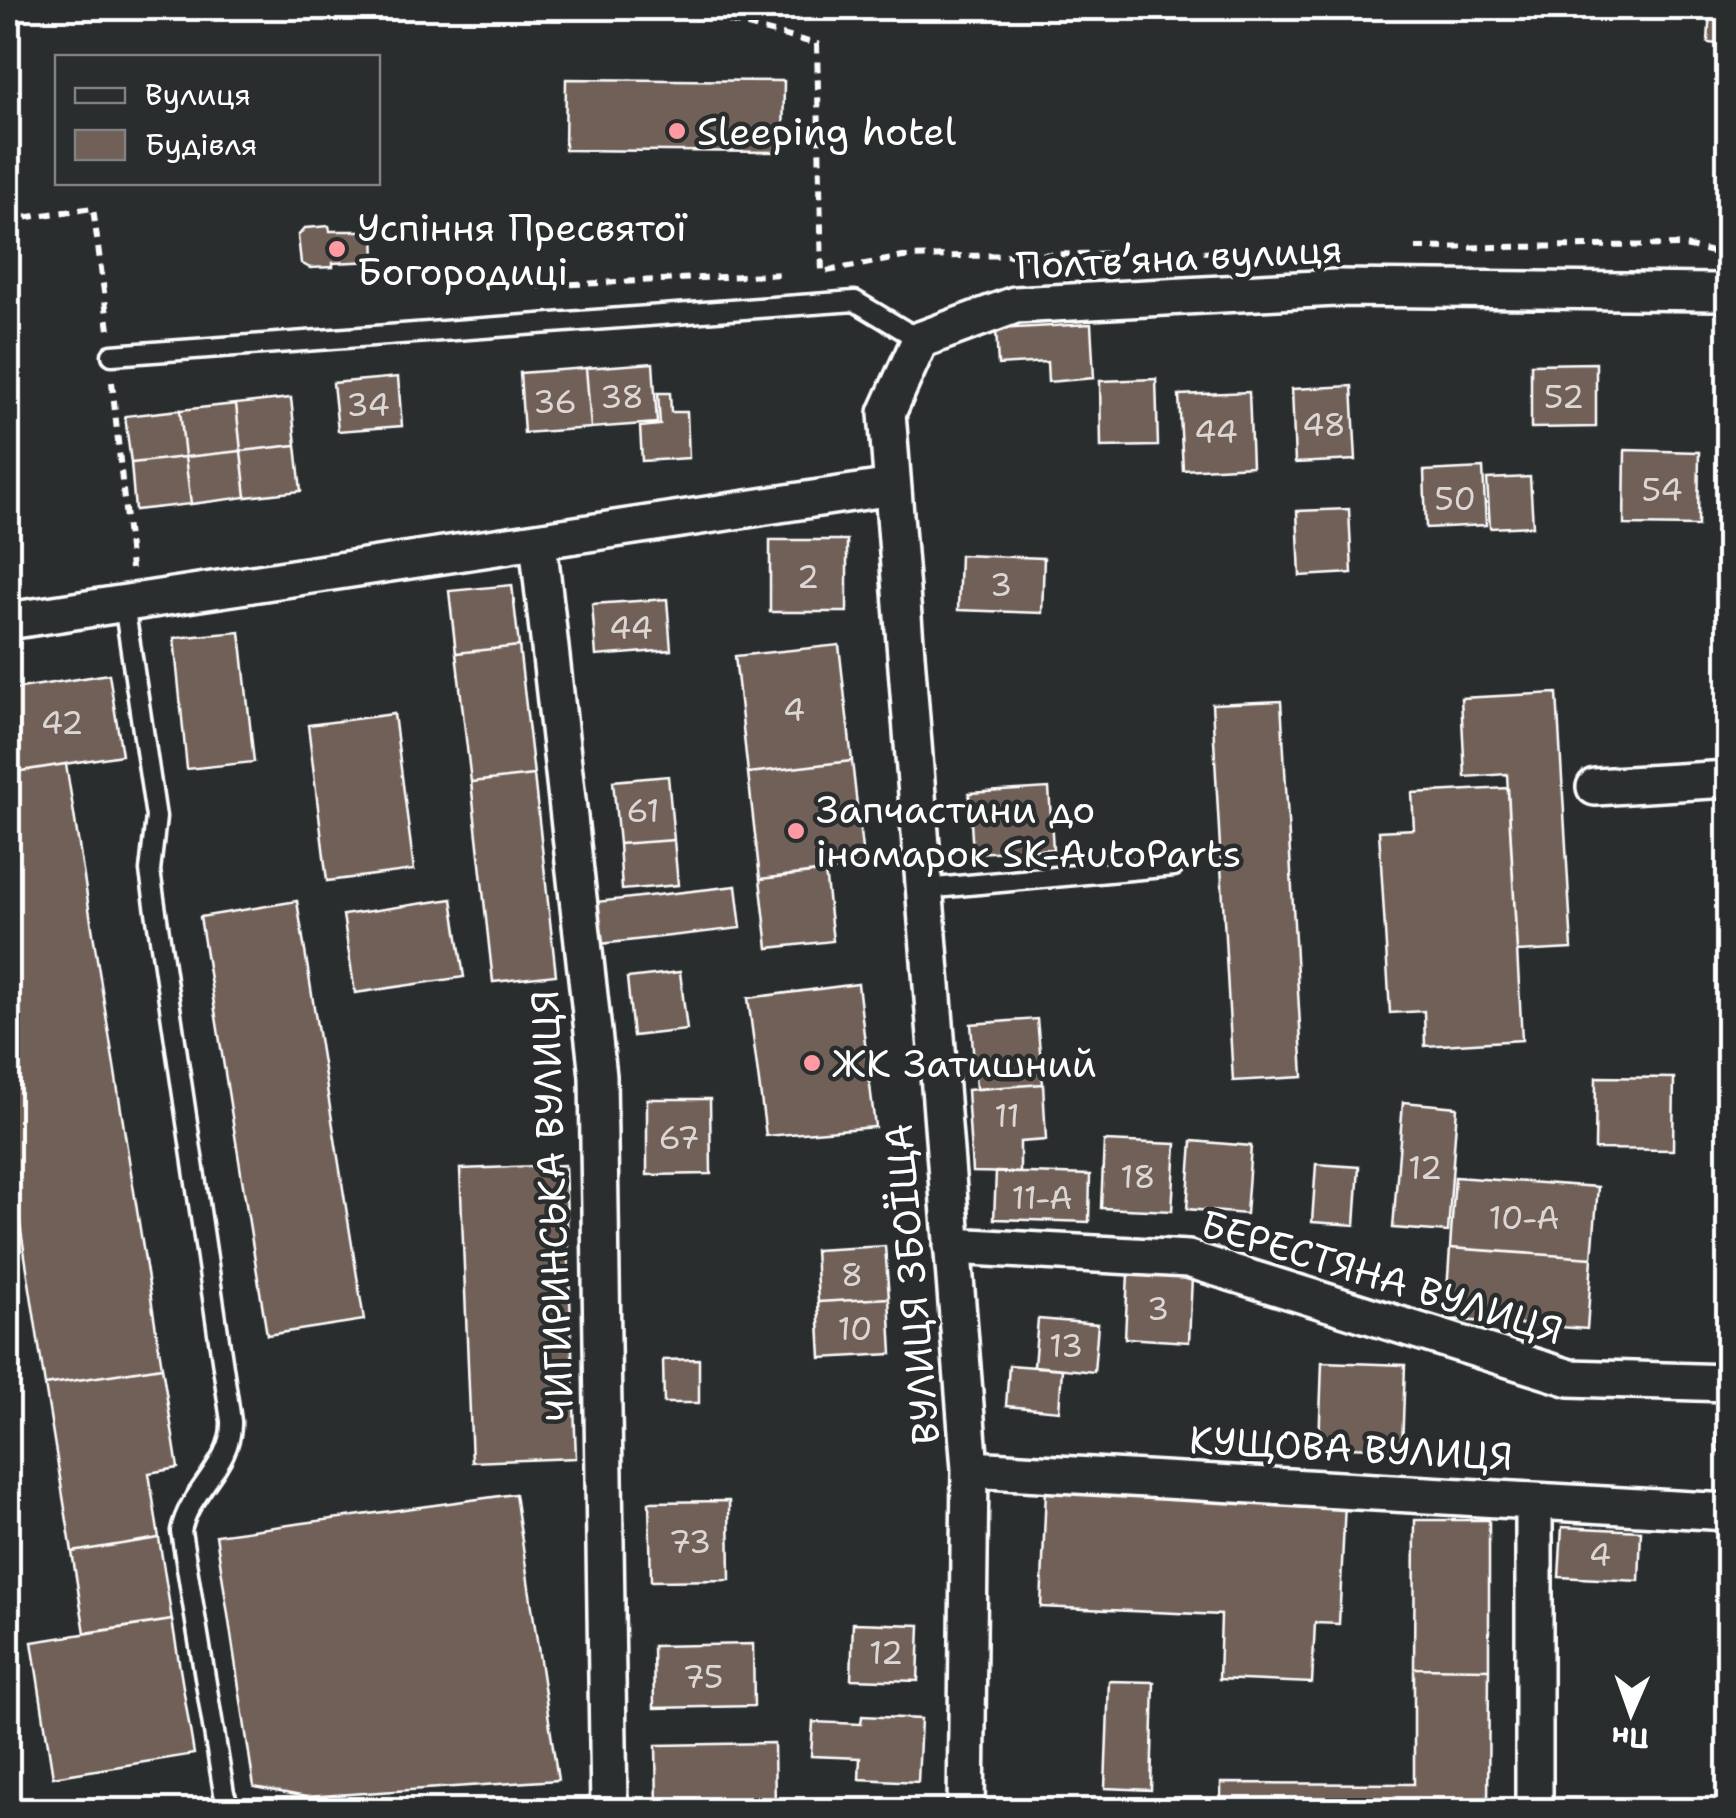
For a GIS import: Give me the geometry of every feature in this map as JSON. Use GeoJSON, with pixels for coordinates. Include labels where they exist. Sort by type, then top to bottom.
{"type":"FeatureCollection","features":[{"type":"Feature","properties":{"kind":"street","name":"Полтвʼяна вулиця"},"geometry":{"type":"LineString","coordinates":[[920,340],[1014,305],[1336,288],[1728,295]]}},
{"type":"Feature","properties":{"kind":"street","name":"ВУЛИЦЯ ЗБОЇЩА"},"geometry":{"type":"LineString","coordinates":[[920,340],[887,413],[970,1469],[966,1810]]}},
{"type":"Feature","properties":{"kind":"street"},"geometry":{"type":"LineString","coordinates":[[8,621],[892,487]]}},
{"type":"Feature","properties":{"kind":"street","name":"ЧИГИРИНСЬКА ВУЛИЦЯ"},"geometry":{"type":"LineString","coordinates":[[538,541],[598,1076],[608,1810]]}},
{"type":"Feature","properties":{"kind":"street"},"geometry":{"type":"LineString","coordinates":[[1595,787],[1728,778]]}},
{"type":"Feature","properties":{"kind":"street","name":"БЕРЕСТЯНА ВУЛИЦЯ"},"geometry":{"type":"LineString","coordinates":[[952,1246],[1188,1259],[1570,1378],[1728,1384]]}},
{"type":"Feature","properties":{"kind":"street","name":"КУЩОВА ВУЛИЦЯ"},"geometry":{"type":"LineString","coordinates":[[970,1469],[1728,1512]]}},
{"type":"Feature","properties":{"kind":"street"},"geometry":{"type":"LineString","coordinates":[[1534,1500],[1534,1810]]}},
{"type":"Feature","properties":{"kind":"lane"},"geometry":{"type":"LineString","coordinates":[[112,355],[856,301],[920,340]]}},
{"type":"Feature","properties":{"kind":"lane"},"geometry":{"type":"LineString","coordinates":[[129,603],[156,817],[150,870],[232,1421],[230,1444],[189,1508],[181,1530],[230,1810]]}},
{"type":"Feature","properties":{"kind":"lane"},"geometry":{"type":"LineString","coordinates":[[924,889],[1174,866]]}},
{"type":"Feature","properties":{"kind":"path"},"geometry":{"type":"LineString","coordinates":[[677,8],[818,44],[822,303]]}},
{"type":"Feature","properties":{"kind":"path"},"geometry":{"type":"LineString","coordinates":[[8,220],[92,208],[112,355],[129,603]]}},
{"type":"Feature","properties":{"kind":"building"},"geometry":{"type":"Polygon","coordinates":[[[1710,8],[1728,8],[1728,45],[1708,43],[1710,8]]]}},
{"type":"Feature","properties":{"kind":"building"},"geometry":{"type":"Polygon","coordinates":[[[566,79],[784,81],[783,152],[565,150],[566,79]]]}},
{"type":"Feature","properties":{"kind":"building","name":"Успіння Пресвятої Богородиці"},"geometry":{"type":"Polygon","coordinates":[[[329,226],[330,231],[374,231],[375,261],[310,268],[301,263],[298,236],[305,228],[329,226]]]}},
{"type":"Feature","properties":{"kind":"building"},"geometry":{"type":"Polygon","coordinates":[[[1091,324],[1094,378],[1048,382],[1047,362],[998,365],[996,329],[1091,324]]]}},
{"type":"Feature","properties":{"kind":"building"},"geometry":{"type":"Polygon","coordinates":[[[653,363],[657,423],[591,428],[586,368],[653,363]]]}},
{"type":"Feature","properties":{"kind":"building"},"geometry":{"type":"Polygon","coordinates":[[[1596,363],[1596,427],[1531,428],[1531,364],[1596,363]]]}},
{"type":"Feature","properties":{"kind":"building"},"geometry":{"type":"Polygon","coordinates":[[[586,368],[591,428],[524,433],[520,373],[586,368]]]}},
{"type":"Feature","properties":{"kind":"building"},"geometry":{"type":"Polygon","coordinates":[[[398,377],[402,426],[338,431],[333,383],[398,377]]]}},
{"type":"Feature","properties":{"kind":"building"},"geometry":{"type":"Polygon","coordinates":[[[1156,379],[1158,446],[1101,447],[1100,381],[1156,379]]]}},
{"type":"Feature","properties":{"kind":"building"},"geometry":{"type":"Polygon","coordinates":[[[1352,386],[1356,460],[1295,463],[1292,389],[1352,386]]]}},
{"type":"Feature","properties":{"kind":"building"},"geometry":{"type":"Polygon","coordinates":[[[1249,392],[1252,466],[1183,470],[1179,395],[1249,392]]]}},
{"type":"Feature","properties":{"kind":"building"},"geometry":{"type":"Polygon","coordinates":[[[658,393],[670,393],[671,412],[687,412],[689,458],[642,461],[640,427],[660,425],[658,393]]]}},
{"type":"Feature","properties":{"kind":"building"},"geometry":{"type":"Polygon","coordinates":[[[291,398],[296,445],[241,451],[236,404],[291,398]]]}},
{"type":"Feature","properties":{"kind":"building"},"geometry":{"type":"Polygon","coordinates":[[[236,404],[241,451],[185,457],[180,410],[236,404]]]}},
{"type":"Feature","properties":{"kind":"building"},"geometry":{"type":"Polygon","coordinates":[[[180,410],[185,457],[131,463],[125,416],[180,410]]]}},
{"type":"Feature","properties":{"kind":"building"},"geometry":{"type":"Polygon","coordinates":[[[296,445],[301,491],[246,497],[241,451],[296,445]]]}},
{"type":"Feature","properties":{"kind":"building"},"geometry":{"type":"Polygon","coordinates":[[[1625,450],[1699,452],[1698,526],[1624,525],[1625,450]]]}},
{"type":"Feature","properties":{"kind":"building"},"geometry":{"type":"Polygon","coordinates":[[[241,451],[246,497],[191,504],[185,457],[241,451]]]}},
{"type":"Feature","properties":{"kind":"building"},"geometry":{"type":"Polygon","coordinates":[[[185,457],[191,504],[135,510],[131,463],[185,457]]]}},
{"type":"Feature","properties":{"kind":"building"},"geometry":{"type":"Polygon","coordinates":[[[1483,468],[1486,525],[1426,528],[1424,471],[1483,468]]]}},
{"type":"Feature","properties":{"kind":"building"},"geometry":{"type":"Polygon","coordinates":[[[1530,477],[1533,526],[1490,528],[1487,479],[1530,477]]]}},
{"type":"Feature","properties":{"kind":"building"},"geometry":{"type":"Polygon","coordinates":[[[1349,509],[1352,573],[1300,576],[1297,511],[1349,509]]]}},
{"type":"Feature","properties":{"kind":"building"},"geometry":{"type":"Polygon","coordinates":[[[770,540],[847,540],[847,612],[770,612],[770,540]]]}},
{"type":"Feature","properties":{"kind":"building"},"geometry":{"type":"Polygon","coordinates":[[[960,555],[1044,558],[1042,613],[958,610],[960,555]]]}},
{"type":"Feature","properties":{"kind":"building"},"geometry":{"type":"Polygon","coordinates":[[[512,585],[519,646],[456,653],[449,591],[512,585]]]}},
{"type":"Feature","properties":{"kind":"building"},"geometry":{"type":"Polygon","coordinates":[[[667,599],[671,650],[596,656],[592,604],[667,599]]]}},
{"type":"Feature","properties":{"kind":"building"},"geometry":{"type":"Polygon","coordinates":[[[240,632],[254,762],[187,769],[174,638],[240,632]]]}},
{"type":"Feature","properties":{"kind":"building"},"geometry":{"type":"Polygon","coordinates":[[[839,645],[852,761],[748,773],[735,656],[839,645]]]}},
{"type":"Feature","properties":{"kind":"building"},"geometry":{"type":"Polygon","coordinates":[[[519,646],[534,775],[471,782],[456,653],[519,646]]]}},
{"type":"Feature","properties":{"kind":"building"},"geometry":{"type":"Polygon","coordinates":[[[109,674],[122,755],[8,773],[8,690],[109,674]]]}},
{"type":"Feature","properties":{"kind":"building"},"geometry":{"type":"Polygon","coordinates":[[[1557,693],[1572,949],[1517,952],[1507,774],[1465,777],[1461,698],[1557,693]]]}},
{"type":"Feature","properties":{"kind":"building"},"geometry":{"type":"Polygon","coordinates":[[[1281,701],[1303,1077],[1233,1081],[1212,704],[1281,701]]]}},
{"type":"Feature","properties":{"kind":"building"},"geometry":{"type":"Polygon","coordinates":[[[394,714],[414,870],[327,881],[308,725],[394,714]]]}},
{"type":"Feature","properties":{"kind":"building"},"geometry":{"type":"Polygon","coordinates":[[[852,761],[864,867],[760,879],[748,773],[852,761]]]}},
{"type":"Feature","properties":{"kind":"building"},"geometry":{"type":"Polygon","coordinates":[[[66,764],[162,1367],[45,1385],[8,1147],[8,773],[66,764]]]}},
{"type":"Feature","properties":{"kind":"building"},"geometry":{"type":"Polygon","coordinates":[[[534,775],[556,975],[493,982],[471,782],[534,775]]]}},
{"type":"Feature","properties":{"kind":"building"},"geometry":{"type":"Polygon","coordinates":[[[668,776],[674,840],[619,844],[613,781],[668,776]]]}},
{"type":"Feature","properties":{"kind":"building"},"geometry":{"type":"Polygon","coordinates":[[[1049,788],[1053,849],[973,853],[969,793],[1049,788]]]}},
{"type":"Feature","properties":{"kind":"building"},"geometry":{"type":"Polygon","coordinates":[[[1508,788],[1522,1040],[1425,1046],[1424,1011],[1390,1013],[1379,831],[1414,829],[1412,793],[1508,788]]]}},
{"type":"Feature","properties":{"kind":"building"},"geometry":{"type":"Polygon","coordinates":[[[674,840],[678,885],[622,890],[619,844],[674,840]]]}},
{"type":"Feature","properties":{"kind":"building"},"geometry":{"type":"Polygon","coordinates":[[[825,871],[833,941],[768,948],[760,879],[825,871]]]}},
{"type":"Feature","properties":{"kind":"building"},"geometry":{"type":"Polygon","coordinates":[[[736,886],[741,928],[600,944],[596,902],[736,886]]]}},
{"type":"Feature","properties":{"kind":"building"},"geometry":{"type":"Polygon","coordinates":[[[452,899],[464,977],[355,993],[343,915],[452,899]]]}},
{"type":"Feature","properties":{"kind":"building"},"geometry":{"type":"Polygon","coordinates":[[[297,901],[364,1320],[267,1335],[200,917],[297,901]]]}},
{"type":"Feature","properties":{"kind":"building"},"geometry":{"type":"Polygon","coordinates":[[[680,972],[687,1030],[633,1036],[627,978],[680,972]]]}},
{"type":"Feature","properties":{"kind":"building","name":"ЖК Затишний"},"geometry":{"type":"Polygon","coordinates":[[[858,984],[875,1127],[766,1136],[748,998],[858,984]]]}},
{"type":"Feature","properties":{"kind":"building"},"geometry":{"type":"Polygon","coordinates":[[[1037,1019],[1043,1084],[976,1089],[971,1024],[1037,1019]]]}},
{"type":"Feature","properties":{"kind":"building"},"geometry":{"type":"Polygon","coordinates":[[[1596,1077],[1674,1078],[1673,1150],[1595,1149],[1596,1077]]]}},
{"type":"Feature","properties":{"kind":"building"},"geometry":{"type":"Polygon","coordinates":[[[1043,1084],[1046,1140],[1020,1142],[1020,1173],[972,1172],[967,1090],[1043,1084]]]}},
{"type":"Feature","properties":{"kind":"building"},"geometry":{"type":"Polygon","coordinates":[[[647,1099],[710,1099],[711,1174],[647,1175],[647,1099]]]}},
{"type":"Feature","properties":{"kind":"building"},"geometry":{"type":"Polygon","coordinates":[[[1403,1102],[1457,1107],[1448,1232],[1393,1228],[1403,1102]]]}},
{"type":"Feature","properties":{"kind":"building"},"geometry":{"type":"Polygon","coordinates":[[[1104,1141],[1176,1144],[1172,1211],[1101,1208],[1104,1141]]]}},
{"type":"Feature","properties":{"kind":"building"},"geometry":{"type":"Polygon","coordinates":[[[1192,1141],[1251,1146],[1246,1214],[1187,1209],[1192,1141]]]}},
{"type":"Feature","properties":{"kind":"building"},"geometry":{"type":"Polygon","coordinates":[[[1316,1164],[1359,1167],[1355,1225],[1312,1222],[1316,1164]]]}},
{"type":"Feature","properties":{"kind":"building"},"geometry":{"type":"Polygon","coordinates":[[[565,1165],[576,1458],[472,1462],[460,1169],[565,1165]]]}},
{"type":"Feature","properties":{"kind":"building"},"geometry":{"type":"Polygon","coordinates":[[[996,1172],[1090,1175],[1089,1222],[994,1219],[996,1172]]]}},
{"type":"Feature","properties":{"kind":"building"},"geometry":{"type":"Polygon","coordinates":[[[1455,1177],[1598,1187],[1592,1258],[1450,1248],[1455,1177]]]}},
{"type":"Feature","properties":{"kind":"building"},"geometry":{"type":"Polygon","coordinates":[[[885,1246],[889,1298],[818,1302],[815,1250],[885,1246]]]}},
{"type":"Feature","properties":{"kind":"building"},"geometry":{"type":"Polygon","coordinates":[[[1450,1248],[1592,1258],[1587,1329],[1445,1319],[1450,1248]]]}},
{"type":"Feature","properties":{"kind":"building"},"geometry":{"type":"Polygon","coordinates":[[[1128,1273],[1192,1277],[1189,1342],[1125,1338],[1128,1273]]]}},
{"type":"Feature","properties":{"kind":"building"},"geometry":{"type":"Polygon","coordinates":[[[889,1298],[892,1354],[821,1358],[818,1302],[889,1298]]]}},
{"type":"Feature","properties":{"kind":"building"},"geometry":{"type":"Polygon","coordinates":[[[1038,1319],[1098,1324],[1094,1372],[1034,1366],[1038,1319]]]}},
{"type":"Feature","properties":{"kind":"building"},"geometry":{"type":"Polygon","coordinates":[[[699,1359],[699,1403],[664,1403],[663,1360],[699,1359]]]}},
{"type":"Feature","properties":{"kind":"building"},"geometry":{"type":"Polygon","coordinates":[[[1322,1362],[1405,1365],[1402,1449],[1319,1446],[1322,1362]]]}},
{"type":"Feature","properties":{"kind":"building"},"geometry":{"type":"Polygon","coordinates":[[[1009,1365],[1062,1369],[1059,1411],[1006,1406],[1009,1365]]]}},
{"type":"Feature","properties":{"kind":"building"},"geometry":{"type":"Polygon","coordinates":[[[162,1367],[178,1468],[149,1473],[159,1538],[72,1552],[45,1385],[162,1367]]]}},
{"type":"Feature","properties":{"kind":"building"},"geometry":{"type":"Polygon","coordinates":[[[1718,1412],[1728,1412],[1728,1451],[1717,1451],[1718,1412]]]}},
{"type":"Feature","properties":{"kind":"building"},"geometry":{"type":"Polygon","coordinates":[[[1046,1490],[1345,1503],[1339,1624],[1315,1623],[1312,1683],[1219,1679],[1221,1615],[1041,1607],[1046,1490]]]}},
{"type":"Feature","properties":{"kind":"building"},"geometry":{"type":"Polygon","coordinates":[[[515,1494],[558,1780],[306,1797],[254,1787],[216,1535],[515,1494]]]}},
{"type":"Feature","properties":{"kind":"building"},"geometry":{"type":"Polygon","coordinates":[[[729,1501],[730,1580],[651,1581],[649,1502],[729,1501]]]}},
{"type":"Feature","properties":{"kind":"building"},"geometry":{"type":"Polygon","coordinates":[[[1415,1520],[1489,1520],[1489,1669],[1414,1668],[1415,1520]]]}},
{"type":"Feature","properties":{"kind":"building"},"geometry":{"type":"Polygon","coordinates":[[[1562,1527],[1641,1531],[1639,1581],[1559,1577],[1562,1527]]]}},
{"type":"Feature","properties":{"kind":"building"},"geometry":{"type":"Polygon","coordinates":[[[159,1538],[172,1620],[85,1633],[72,1552],[159,1538]]]}},
{"type":"Feature","properties":{"kind":"building"},"geometry":{"type":"Polygon","coordinates":[[[172,1620],[194,1754],[53,1777],[32,1642],[172,1620]]]}},
{"type":"Feature","properties":{"kind":"building"},"geometry":{"type":"Polygon","coordinates":[[[853,1623],[920,1625],[918,1681],[851,1679],[853,1623]]]}},
{"type":"Feature","properties":{"kind":"building"},"geometry":{"type":"Polygon","coordinates":[[[753,1644],[754,1706],[654,1708],[653,1646],[753,1644]]]}},
{"type":"Feature","properties":{"kind":"building"},"geometry":{"type":"Polygon","coordinates":[[[1414,1668],[1489,1669],[1488,1810],[1221,1810],[1221,1783],[1414,1784],[1414,1668]]]}},
{"type":"Feature","properties":{"kind":"building"},"geometry":{"type":"Polygon","coordinates":[[[1109,1681],[1154,1682],[1151,1790],[1105,1788],[1109,1681]]]}},
{"type":"Feature","properties":{"kind":"building"},"geometry":{"type":"Polygon","coordinates":[[[862,1716],[921,1719],[918,1782],[859,1779],[860,1758],[811,1756],[813,1722],[861,1724],[862,1716]]]}},
{"type":"Feature","properties":{"kind":"building"},"geometry":{"type":"Polygon","coordinates":[[[774,1743],[775,1810],[657,1810],[656,1745],[774,1743]]]}},
{"type":"Feature","properties":{"kind":"building"},"geometry":{"type":"Polygon","coordinates":[[[997,1804],[1044,1804],[1044,1810],[997,1810],[997,1804]]]}},
{"type":"Feature","properties":{"kind":"place","name":"Sleeping hotel"},"geometry":{"type":"Point","coordinates":[677,131]}},
{"type":"Feature","properties":{"kind":"place","name":"Успіння Пресвятої Богородиці"},"geometry":{"type":"Point","coordinates":[337,249]}},
{"type":"Feature","properties":{"kind":"place","name":"Запчастини до іномарок SK-AutoParts"},"geometry":{"type":"Point","coordinates":[796,831]}},
{"type":"Feature","properties":{"kind":"place","name":"ЖК Затишний"},"geometry":{"type":"Point","coordinates":[812,1063]}}]}
